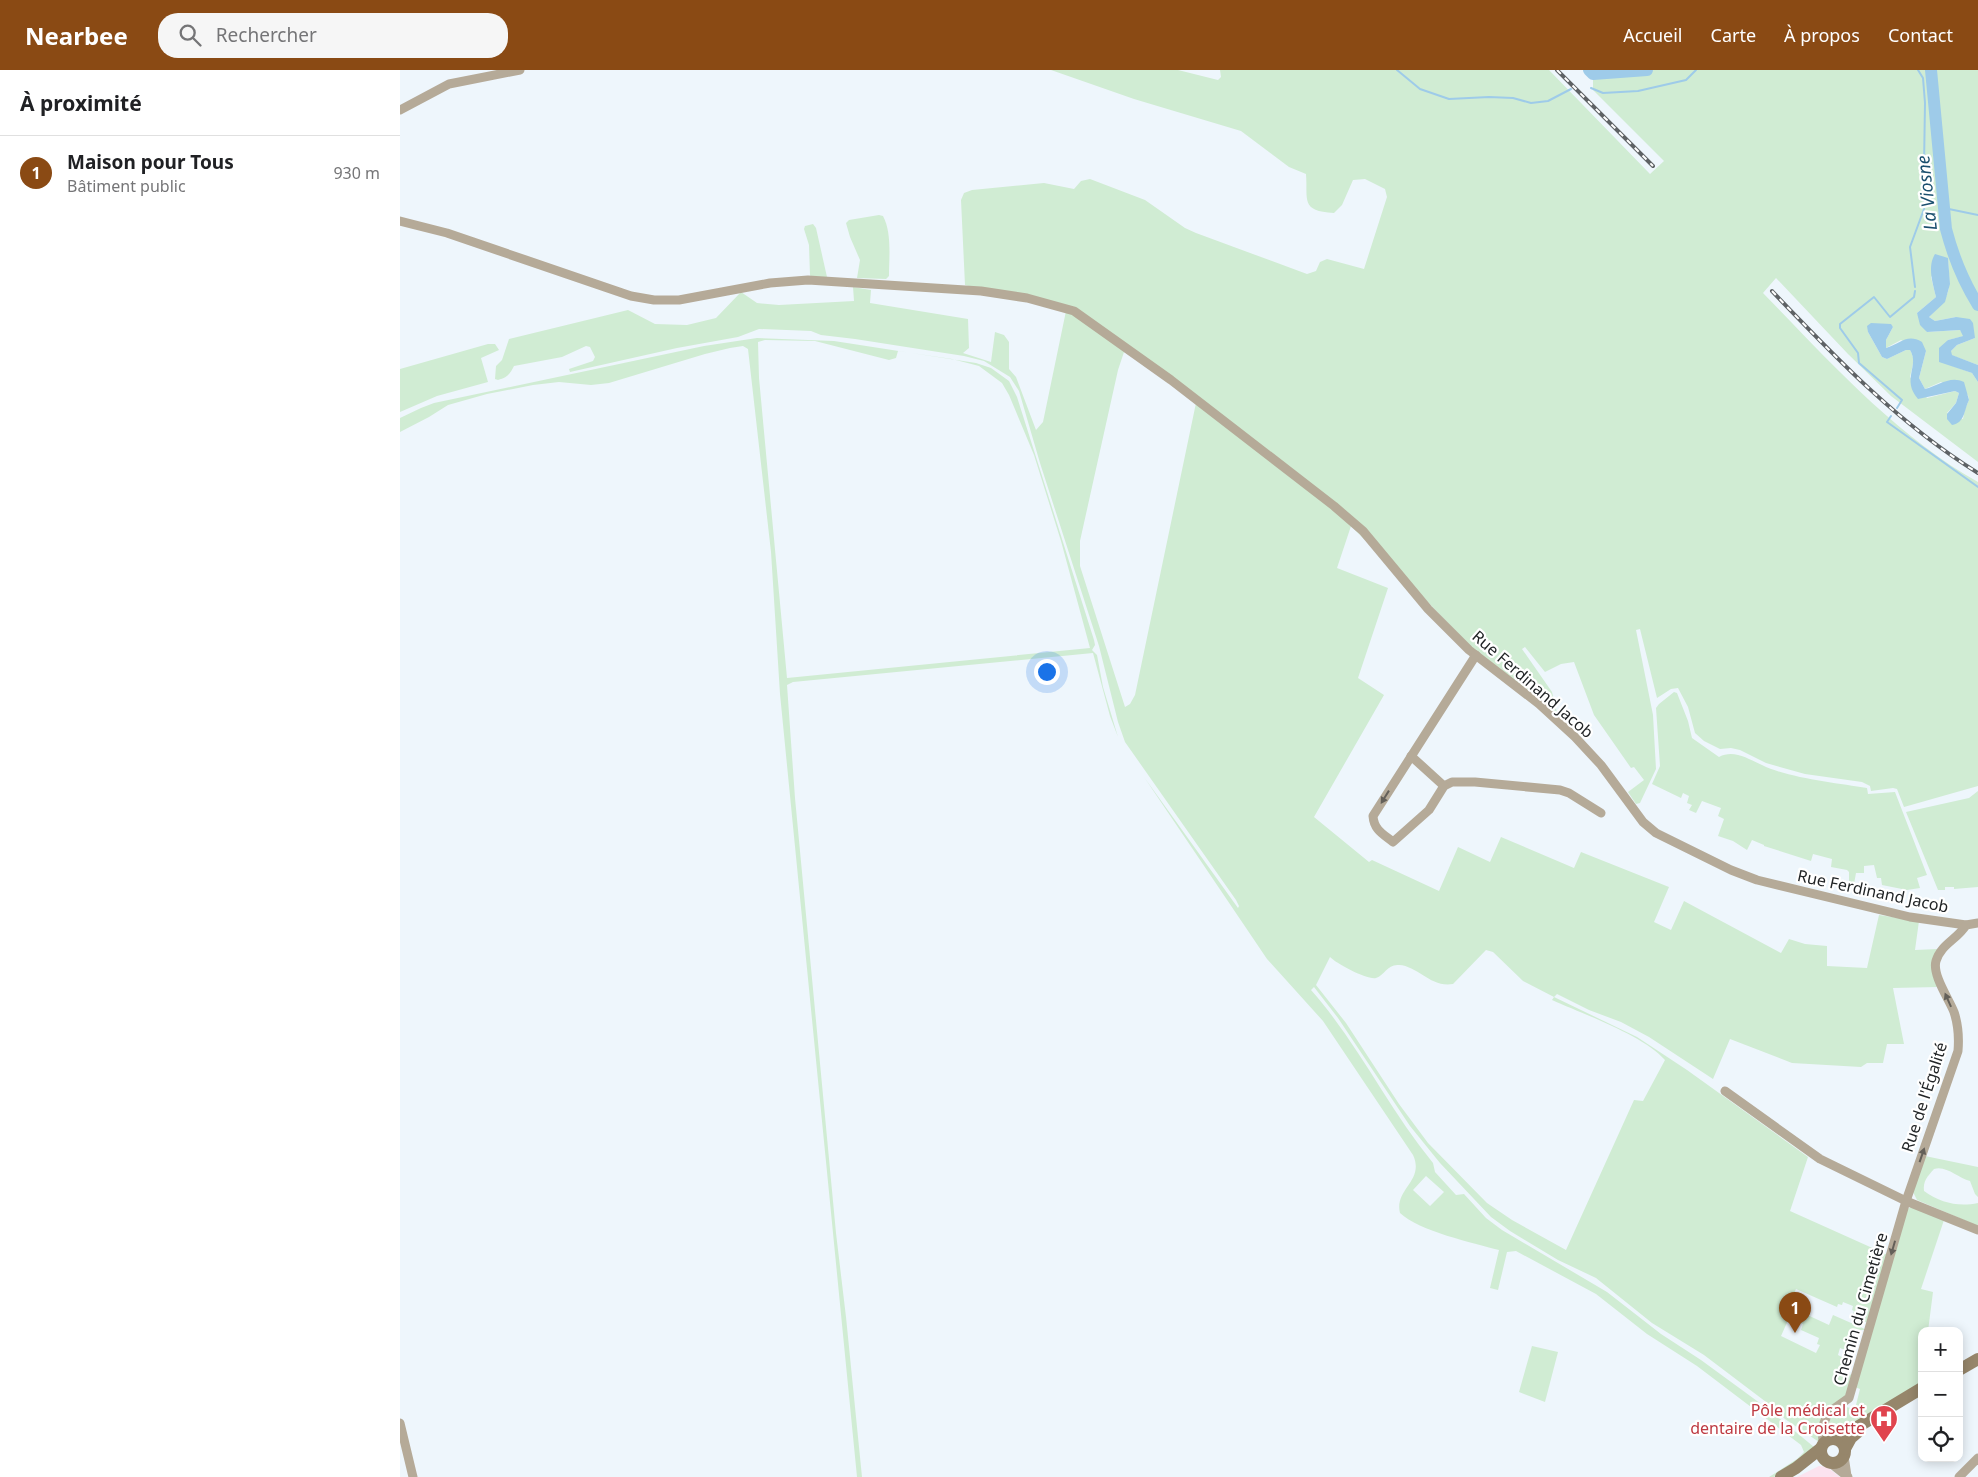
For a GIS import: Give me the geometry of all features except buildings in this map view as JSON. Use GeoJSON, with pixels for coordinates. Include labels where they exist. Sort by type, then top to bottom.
{"type":"FeatureCollection","features":[{"type":"Feature","properties":{"kind":"main road"},"geometry":{"type":"LineString","coordinates":[[1963,1363],[1978,1354]]}},
{"type":"Feature","properties":{"kind":"main road"},"geometry":{"type":"LineString","coordinates":[[1963,1368],[1978,1359]]}},
{"type":"Feature","properties":{"kind":"main road"},"geometry":{"type":"LineString","coordinates":[[1796,1468],[1826,1443],[1854,1429],[1918,1390]]}},
{"type":"Feature","properties":{"kind":"main road"},"geometry":{"type":"LineString","coordinates":[[1781,1477],[1808,1463],[1838,1462],[1854,1435],[1918,1395]]}},
{"type":"Feature","properties":{"kind":"main road"},"geometry":{"type":"LineString","coordinates":[[1826,1443],[1841,1441],[1844,1452]]}},
{"type":"Feature","properties":{"kind":"main road"},"geometry":{"type":"LineString","coordinates":[[1826,1443],[1822,1457],[1828,1462]]}},
{"type":"Feature","properties":{"kind":"street"},"geometry":{"type":"LineString","coordinates":[[400,110],[449,84],[520,70]]}},
{"type":"Feature","properties":{"kind":"street","name":"Rue Ferdinand Jacob"},"geometry":{"type":"LineString","coordinates":[[400,221],[447,233],[631,296],[654,300],[679,300],[770,283],[808,280],[981,291],[1027,298],[1074,311],[1171,380],[1334,506],[1363,531],[1428,609],[1476,655],[1539,704],[1575,737],[1601,765],[1643,822],[1656,834],[1731,870],[1757,880],[1894,914],[1966,925],[1978,923]]}},
{"type":"Feature","properties":{"kind":"street"},"geometry":{"type":"LineString","coordinates":[[1476,655],[1373,816],[1377,830],[1393,842],[1429,810],[1444,786],[1452,782],[1475,782],[1560,790],[1569,793],[1601,813]]}},
{"type":"Feature","properties":{"kind":"street"},"geometry":{"type":"LineString","coordinates":[[1411,756],[1444,786]]}},
{"type":"Feature","properties":{"kind":"street","name":"Rue de l'Égalité"},"geometry":{"type":"LineString","coordinates":[[1906,1201],[1958,1051],[1956,1020],[1937,972],[1936,961],[1942,949],[1966,925]]}},
{"type":"Feature","properties":{"kind":"street"},"geometry":{"type":"LineString","coordinates":[[1725,1091],[1820,1159],[1906,1201],[1978,1230]]}},
{"type":"Feature","properties":{"kind":"street","name":"Chemin du Cimetière"},"geometry":{"type":"LineString","coordinates":[[1826,1443],[1822,1428],[1828,1413],[1849,1398],[1906,1201]]}},
{"type":"Feature","properties":{"kind":"street"},"geometry":{"type":"LineString","coordinates":[[400,1423],[413,1477]]}},
{"type":"Feature","properties":{"kind":"street"},"geometry":{"type":"LineString","coordinates":[[1844,1452],[1844,1462],[1848,1477]]}},
{"type":"Feature","properties":{"kind":"street"},"geometry":{"type":"LineString","coordinates":[[1959,1477],[1978,1458]]}},
{"type":"Feature","properties":{"kind":"street"},"geometry":{"type":"LineString","coordinates":[[1828,1462],[1848,1477]]}},
{"type":"Feature","properties":{"kind":"shaded area"},"geometry":{"type":"Polygon","coordinates":[[[1819,1466],[1827,1467],[1840,1477],[1797,1477],[1819,1466]]]}},
{"type":"Feature","properties":{"kind":"green space"},"geometry":{"type":"Polygon","coordinates":[[[1051,70],[1178,70],[1218,80],[1221,77],[1220,70],[1549,70],[1650,174],[1664,161],[1593,90],[1593,74],[1589,70],[1978,70],[1978,365],[1951,355],[1951,351],[1957,345],[1975,338],[1956,317],[1935,321],[1929,317],[1942,302],[1948,291],[1948,258],[1931,277],[1936,297],[1917,313],[1927,332],[1960,330],[1964,336],[1948,340],[1939,361],[1972,373],[1978,382],[1978,462],[1891,396],[1776,278],[1763,293],[1838,370],[1891,420],[1948,463],[1978,482],[1978,786],[1904,807],[1897,789],[1871,791],[1870,786],[1862,782],[1805,774],[1766,763],[1740,750],[1731,748],[1720,749],[1704,741],[1695,733],[1688,707],[1678,688],[1671,689],[1657,698],[1640,629],[1636,630],[1653,715],[1656,769],[1640,803],[1636,804],[1628,792],[1644,780],[1634,767],[1631,768],[1594,715],[1574,662],[1561,664],[1545,672],[1525,647],[1522,649],[1552,692],[1558,717],[1472,648],[1422,596],[1369,534],[1365,540],[1351,526],[1337,568],[1388,588],[1358,678],[1384,695],[1314,817],[1369,862],[1372,860],[1439,891],[1458,847],[1490,862],[1501,837],[1574,868],[1581,852],[1669,887],[1654,922],[1671,930],[1684,901],[1781,953],[1789,939],[1805,944],[1827,946],[1827,966],[1867,968],[1879,915],[1919,921],[1915,950],[1938,949],[1938,987],[1893,988],[1904,1044],[1887,1044],[1883,1063],[1867,1063],[1861,1067],[1792,1063],[1730,1039],[1713,1079],[1649,1037],[1621,1022],[1589,1010],[1557,994],[1554,997],[1637,1037],[1687,1070],[1808,1157],[1790,1211],[1888,1255],[1869,1321],[1866,1322],[1852,1316],[1853,1306],[1843,1302],[1842,1305],[1838,1304],[1837,1307],[1796,1289],[1788,1306],[1829,1325],[1833,1315],[1867,1330],[1861,1330],[1853,1357],[1850,1356],[1850,1352],[1840,1348],[1838,1355],[1851,1362],[1847,1374],[1853,1375],[1847,1397],[1828,1410],[1821,1419],[1819,1442],[1785,1419],[1774,1408],[1704,1355],[1652,1323],[1596,1278],[1558,1260],[1510,1231],[1491,1217],[1440,1163],[1410,1126],[1338,1018],[1314,987],[1311,990],[1344,1032],[1433,1163],[1435,1172],[1456,1195],[1464,1194],[1486,1218],[1502,1230],[1607,1292],[1661,1334],[1701,1360],[1768,1409],[1814,1447],[1808,1456],[1774,1477],[1769,1477],[1797,1459],[1804,1452],[1801,1445],[1697,1366],[1647,1334],[1596,1294],[1516,1251],[1507,1252],[1498,1290],[1490,1288],[1499,1250],[1433,1231],[1400,1213],[1401,1197],[1415,1172],[1416,1164],[1413,1155],[1323,1021],[1267,959],[1144,777],[1238,908],[1236,900],[1125,742],[1118,722],[1099,646],[1040,463],[1019,391],[1010,377],[984,361],[964,356],[821,335],[811,331],[759,329],[738,337],[677,348],[570,372],[569,369],[593,361],[595,357],[590,347],[586,346],[562,357],[514,366],[506,377],[498,380],[495,379],[496,366],[502,360],[509,339],[628,310],[655,324],[687,325],[716,318],[741,292],[757,303],[779,305],[854,301],[853,287],[871,290],[870,303],[968,319],[969,348],[963,353],[991,362],[995,332],[1004,335],[1009,342],[1009,369],[1016,377],[1036,430],[1043,422],[1066,311],[965,285],[961,200],[964,193],[972,190],[1044,183],[1074,189],[1081,181],[1090,179],[1145,200],[1185,228],[1196,233],[1307,274],[1316,271],[1320,262],[1327,259],[1364,269],[1387,197],[1385,189],[1365,179],[1353,180],[1342,205],[1334,213],[1316,210],[1308,202],[1306,174],[1289,167],[1241,131],[1134,99],[1051,70]],[[1890,324],[1868,332],[1882,357],[1887,359],[1910,350],[1913,360],[1910,377],[1927,398],[1955,391],[1959,393],[1956,403],[1947,413],[1963,419],[1969,400],[1968,395],[1941,382],[1925,389],[1919,378],[1926,351],[1901,340],[1886,348],[1886,340],[1893,327],[1890,324]],[[1124,352],[1118,370],[1080,541],[1080,566],[1125,707],[1130,704],[1135,695],[1196,403],[1200,398],[1124,352]],[[1486,950],[1453,984],[1438,983],[1406,966],[1399,965],[1392,966],[1379,977],[1366,977],[1339,964],[1330,957],[1316,985],[1346,1023],[1399,1104],[1428,1143],[1487,1203],[1512,1220],[1566,1250],[1634,1100],[1643,1101],[1665,1060],[1655,1051],[1628,1034],[1552,1000],[1554,997],[1523,981],[1493,952],[1486,950]],[[1426,1176],[1413,1190],[1430,1206],[1444,1192],[1426,1176]],[[1789,1318],[1781,1336],[1816,1353],[1820,1345],[1817,1344],[1819,1338],[1801,1330],[1803,1324],[1789,1318]]]}},
{"type":"Feature","properties":{"kind":"green space"},"geometry":{"type":"Polygon","coordinates":[[[883,216],[888,230],[889,276],[886,279],[857,278],[860,260],[846,223],[849,220],[883,216]]]}},
{"type":"Feature","properties":{"kind":"green space"},"geometry":{"type":"Polygon","coordinates":[[[813,224],[816,228],[827,277],[811,277],[810,275],[809,245],[804,229],[805,226],[813,224]]]}},
{"type":"Feature","properties":{"kind":"green space"},"geometry":{"type":"Polygon","coordinates":[[[757,338],[834,341],[898,351],[896,358],[889,360],[815,341],[765,340],[758,342],[759,378],[787,678],[1090,648],[1061,541],[1034,455],[1009,395],[1002,383],[979,366],[955,360],[976,363],[991,368],[1009,381],[1017,397],[1094,640],[1095,645],[1092,650],[1097,655],[1103,687],[1118,737],[1110,716],[1093,653],[793,682],[787,685],[795,798],[836,1233],[862,1477],[857,1477],[780,694],[771,552],[748,349],[743,346],[705,354],[609,383],[591,385],[559,382],[487,394],[448,405],[400,432],[400,418],[434,403],[704,346],[757,338]]]}},
{"type":"Feature","properties":{"kind":"green space"},"geometry":{"type":"Polygon","coordinates":[[[488,344],[495,344],[499,350],[481,358],[488,382],[437,396],[400,412],[400,369],[488,344]]]}},
{"type":"Feature","properties":{"kind":"green space"},"geometry":{"type":"Polygon","coordinates":[[[1674,692],[1677,693],[1688,721],[1692,738],[1719,757],[1736,754],[1773,770],[1867,788],[1868,794],[1895,792],[1927,875],[1917,878],[1920,888],[1907,890],[1882,885],[1881,878],[1877,878],[1874,865],[1864,866],[1864,873],[1856,873],[1854,884],[1849,883],[1849,872],[1847,870],[1831,867],[1832,859],[1813,854],[1811,861],[1764,846],[1752,840],[1747,850],[1733,841],[1718,836],[1724,819],[1718,816],[1721,808],[1702,801],[1696,813],[1689,810],[1692,805],[1687,803],[1689,796],[1683,793],[1681,798],[1652,784],[1660,766],[1656,708],[1674,692]]]}},
{"type":"Feature","properties":{"kind":"green space"},"geometry":{"type":"Polygon","coordinates":[[[1978,791],[1978,887],[1954,889],[1954,887],[1945,887],[1945,890],[1938,890],[1906,812],[1969,798],[1978,791]]]}},
{"type":"Feature","properties":{"kind":"green space"},"geometry":{"type":"Polygon","coordinates":[[[1925,1156],[1978,1167],[1978,1197],[1970,1181],[1948,1170],[1939,1168],[1934,1169],[1926,1179],[1924,1191],[1950,1203],[1978,1203],[1978,1226],[1917,1200],[1913,1192],[1925,1156]]]}},
{"type":"Feature","properties":{"kind":"green space"},"geometry":{"type":"Polygon","coordinates":[[[1912,1207],[1944,1220],[1921,1289],[1933,1292],[1929,1327],[1918,1327],[1918,1386],[1838,1433],[1827,1436],[1829,1422],[1837,1412],[1846,1407],[1855,1409],[1860,1389],[1855,1387],[1907,1209],[1912,1207]]]}},
{"type":"Feature","properties":{"kind":"green space"},"geometry":{"type":"Polygon","coordinates":[[[1532,1346],[1558,1352],[1545,1402],[1519,1392],[1532,1346]]]}},
{"type":"Feature","properties":{"kind":"water"},"geometry":{"type":"Polygon","coordinates":[[[1935,254],[1948,258],[1950,284],[1945,302],[1929,317],[1935,321],[1956,317],[1970,319],[1973,323],[1975,338],[1957,345],[1951,351],[1952,355],[1978,365],[1978,382],[1972,373],[1939,362],[1939,348],[1948,340],[1963,336],[1960,330],[1927,332],[1920,325],[1917,313],[1936,297],[1931,270],[1935,254]]]}},
{"type":"Feature","properties":{"kind":"water"},"geometry":{"type":"Polygon","coordinates":[[[1871,323],[1891,324],[1893,327],[1886,340],[1886,348],[1908,339],[1922,342],[1926,351],[1919,378],[1925,389],[1949,380],[1964,382],[1969,400],[1964,416],[1959,422],[1952,425],[1947,419],[1947,414],[1956,403],[1959,393],[1955,391],[1918,399],[1911,385],[1913,356],[1910,350],[1887,359],[1882,357],[1868,332],[1867,326],[1871,323]]]}},
{"type":"Feature","properties":{"kind":"waterway"},"geometry":{"type":"LineString","coordinates":[[1397,70],[1420,89],[1449,99],[1513,98],[1531,103],[1548,101],[1571,89]]}},
{"type":"Feature","properties":{"kind":"waterway","name":"La Viosne"},"geometry":{"type":"LineString","coordinates":[[1589,70],[1593,74],[1647,70]]}},
{"type":"Feature","properties":{"kind":"waterway"},"geometry":{"type":"LineString","coordinates":[[1591,88],[1603,93],[1638,91],[1686,80],[1696,70]]}},
{"type":"Feature","properties":{"kind":"waterway"},"geometry":{"type":"LineString","coordinates":[[1915,287],[1910,247],[1924,209],[1925,103],[1923,78],[1918,70]]}},
{"type":"Feature","properties":{"kind":"waterway","name":"La Viosne"},"geometry":{"type":"LineString","coordinates":[[1931,70],[1946,229],[1959,268],[1978,305]]}},
{"type":"Feature","properties":{"kind":"waterway"},"geometry":{"type":"LineString","coordinates":[[1944,208],[1978,215]]}},
{"type":"Feature","properties":{"kind":"waterway"},"geometry":{"type":"LineString","coordinates":[[1897,408],[1902,400],[1859,363],[1858,353],[1840,328],[1840,324],[1874,297],[1890,317],[1914,297],[1915,291]]}},
{"type":"Feature","properties":{"kind":"waterway"},"geometry":{"type":"LineString","coordinates":[[1891,416],[1887,422],[1978,487]]}},
{"type":"Feature","properties":{"kind":"railway"},"geometry":{"type":"LineString","coordinates":[[1557,70],[1653,166]]}},
{"type":"Feature","properties":{"kind":"railway"},"geometry":{"type":"LineString","coordinates":[[1772,291],[1844,365],[1895,412],[1949,454],[1978,473]]}},
{"type":"Feature","properties":{"kind":"place","name":"Maison pour Tous"},"geometry":{"type":"Point","coordinates":[1795,1333]}},
{"type":"Feature","properties":{"kind":"place","name":"Pôle médical et dentaire de la Croisette"},"geometry":{"type":"Point","coordinates":[1884,1443]}}]}
